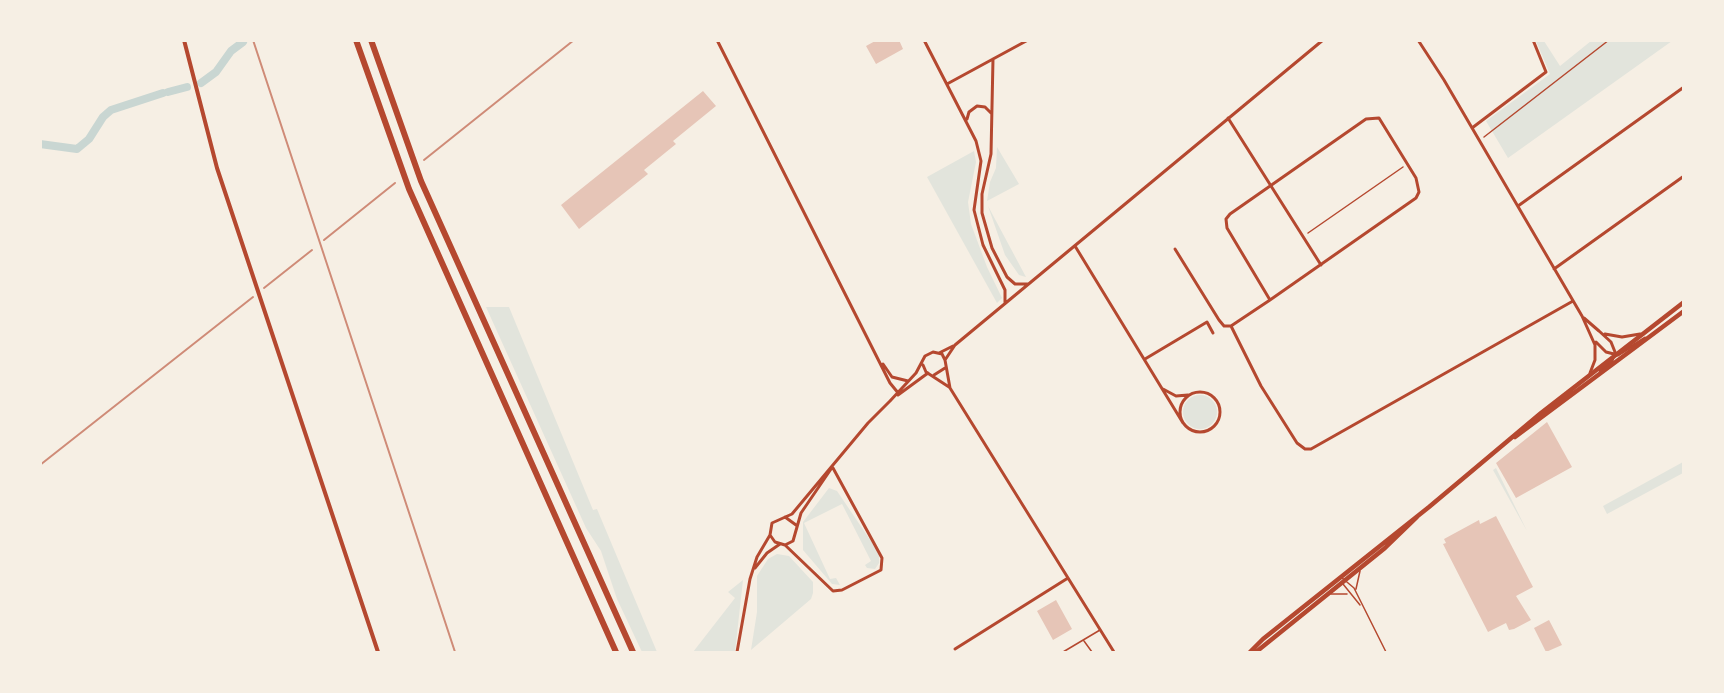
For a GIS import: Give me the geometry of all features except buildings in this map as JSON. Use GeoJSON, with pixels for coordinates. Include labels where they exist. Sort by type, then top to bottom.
{"type":"FeatureCollection","features":[{"type":"Feature","properties":{"kind":"highway"},"geometry":{"type":"LineString","coordinates":[[356,40],[409,189],[616,652]]}},
{"type":"Feature","properties":{"kind":"highway"},"geometry":{"type":"LineString","coordinates":[[371,40],[421,181],[633,652]]}},
{"type":"Feature","properties":{"kind":"main road"},"geometry":{"type":"LineString","coordinates":[[1256,652],[1587,375],[1683,302]]}},
{"type":"Feature","properties":{"kind":"main road"},"geometry":{"type":"LineString","coordinates":[[1510,441],[1571,398],[1683,311]]}},
{"type":"Feature","properties":{"kind":"main road"},"geometry":{"type":"LineString","coordinates":[[1250,652],[1336,580],[1344,578],[1366,563],[1423,512]]}},
{"type":"Feature","properties":{"kind":"street"},"geometry":{"type":"LineString","coordinates":[[184,40],[199,103],[253,275],[378,652]]}},
{"type":"Feature","properties":{"kind":"street"},"geometry":{"type":"LineString","coordinates":[[717,40],[876,355],[898,393]]}},
{"type":"Feature","properties":{"kind":"street"},"geometry":{"type":"LineString","coordinates":[[924,40],[967,119],[981,161],[974,210],[983,245],[1005,290],[1006,299],[1003,306]]}},
{"type":"Feature","properties":{"kind":"street"},"geometry":{"type":"LineString","coordinates":[[947,84],[1028,40]]}},
{"type":"Feature","properties":{"kind":"street"},"geometry":{"type":"LineString","coordinates":[[737,652],[752,572],[770,536],[772,523],[792,514],[868,423],[898,393],[922,364],[927,354],[955,345],[1323,40]]}},
{"type":"Feature","properties":{"kind":"street"},"geometry":{"type":"LineString","coordinates":[[1418,40],[1574,301],[1592,336],[1602,349],[1614,354],[1622,354],[1640,340],[1656,333]]}},
{"type":"Feature","properties":{"kind":"street"},"geometry":{"type":"LineString","coordinates":[[1472,128],[1546,72],[1533,40]]}},
{"type":"Feature","properties":{"kind":"street"},"geometry":{"type":"LineString","coordinates":[[993,59],[991,157],[982,198],[984,221],[1006,278],[1018,285],[1032,282]]}},
{"type":"Feature","properties":{"kind":"street"},"geometry":{"type":"LineString","coordinates":[[1518,206],[1683,87]]}},
{"type":"Feature","properties":{"kind":"street"},"geometry":{"type":"LineString","coordinates":[[967,119],[969,112],[977,106],[988,109],[992,115]]}},
{"type":"Feature","properties":{"kind":"street"},"geometry":{"type":"LineString","coordinates":[[1175,249],[1219,320],[1224,326],[1231,326],[1270,300],[1321,265],[1416,198],[1419,192],[1416,177],[1379,118],[1372,117],[1270,186],[1226,219],[1227,228],[1270,300]]}},
{"type":"Feature","properties":{"kind":"street"},"geometry":{"type":"LineString","coordinates":[[1228,118],[1321,265]]}},
{"type":"Feature","properties":{"kind":"street"},"geometry":{"type":"LineString","coordinates":[[1554,269],[1683,176]]}},
{"type":"Feature","properties":{"kind":"street"},"geometry":{"type":"LineString","coordinates":[[1075,246],[1183,423],[1189,430],[1203,432],[1212,429],[1220,417],[1219,404],[1212,396],[1203,392],[1176,396],[1162,388]]}},
{"type":"Feature","properties":{"kind":"street"},"geometry":{"type":"LineString","coordinates":[[1231,326],[1261,386],[1297,443],[1303,448],[1311,449],[1574,301]]}},
{"type":"Feature","properties":{"kind":"street"},"geometry":{"type":"LineString","coordinates":[[1571,398],[1586,382],[1612,361],[1614,354],[1611,342],[1582,316]]}},
{"type":"Feature","properties":{"kind":"street"},"geometry":{"type":"LineString","coordinates":[[1145,359],[1207,322],[1214,333]]}},
{"type":"Feature","properties":{"kind":"street"},"geometry":{"type":"LineString","coordinates":[[1598,330],[1618,337],[1633,336],[1643,332]]}},
{"type":"Feature","properties":{"kind":"street"},"geometry":{"type":"LineString","coordinates":[[1587,375],[1595,356],[1592,336]]}},
{"type":"Feature","properties":{"kind":"street"},"geometry":{"type":"LineString","coordinates":[[955,345],[945,360],[950,388],[1114,652]]}},
{"type":"Feature","properties":{"kind":"street"},"geometry":{"type":"LineString","coordinates":[[939,352],[945,360]]}},
{"type":"Feature","properties":{"kind":"street"},"geometry":{"type":"LineString","coordinates":[[876,355],[892,377],[908,381]]}},
{"type":"Feature","properties":{"kind":"street"},"geometry":{"type":"LineString","coordinates":[[922,364],[930,374],[950,388]]}},
{"type":"Feature","properties":{"kind":"street"},"geometry":{"type":"LineString","coordinates":[[898,393],[930,374],[939,374],[945,368]]}},
{"type":"Feature","properties":{"kind":"street"},"geometry":{"type":"LineString","coordinates":[[1183,423],[1180,407],[1190,394]]}},
{"type":"Feature","properties":{"kind":"street"},"geometry":{"type":"LineString","coordinates":[[752,572],[767,553],[796,537],[801,513],[832,468]]}},
{"type":"Feature","properties":{"kind":"street"},"geometry":{"type":"LineString","coordinates":[[770,536],[833,591],[842,590],[881,570],[882,558],[832,468]]}},
{"type":"Feature","properties":{"kind":"street"},"geometry":{"type":"LineString","coordinates":[[783,517],[792,520],[797,528]]}},
{"type":"Feature","properties":{"kind":"street"},"geometry":{"type":"LineString","coordinates":[[955,650],[1068,578]]}},
{"type":"Feature","properties":{"kind":"lane"},"geometry":{"type":"LineString","coordinates":[[1366,563],[1357,579],[1357,593],[1361,606],[1386,652]]}},
{"type":"Feature","properties":{"kind":"lane"},"geometry":{"type":"LineString","coordinates":[[1344,578],[1357,593]]}},
{"type":"Feature","properties":{"kind":"lane"},"geometry":{"type":"LineString","coordinates":[[1344,578],[1352,597],[1361,606]]}},
{"type":"Feature","properties":{"kind":"lane"},"geometry":{"type":"LineString","coordinates":[[1323,598],[1336,593],[1352,597]]}},
{"type":"Feature","properties":{"kind":"lane"},"geometry":{"type":"LineString","coordinates":[[1062,652],[1101,630]]}},
{"type":"Feature","properties":{"kind":"lane"},"geometry":{"type":"LineString","coordinates":[[1084,640],[1092,652]]}},
{"type":"Feature","properties":{"kind":"path"},"geometry":{"type":"LineString","coordinates":[[1479,140],[1609,40]]}},
{"type":"Feature","properties":{"kind":"path"},"geometry":{"type":"LineString","coordinates":[[1303,237],[1407,163]]}},
{"type":"Feature","properties":{"kind":"shaded area"},"geometry":{"type":"Polygon","coordinates":[[[1536,41],[1544,41],[1560,66],[1591,41],[1672,41],[1508,158],[1486,121],[1550,74],[1536,41]]]}},
{"type":"Feature","properties":{"kind":"shaded area"},"geometry":{"type":"Polygon","coordinates":[[[997,147],[1019,184],[987,201],[990,182],[996,168],[997,147]]]}},
{"type":"Feature","properties":{"kind":"shaded area"},"geometry":{"type":"Polygon","coordinates":[[[974,151],[976,162],[968,202],[971,224],[987,267],[1002,298],[997,303],[927,177],[974,151]]]}},
{"type":"Feature","properties":{"kind":"shaded area"},"geometry":{"type":"Polygon","coordinates":[[[988,206],[1026,277],[1019,275],[1005,255],[988,206]]]}},
{"type":"Feature","properties":{"kind":"shaded area"},"geometry":{"type":"Polygon","coordinates":[[[486,307],[509,307],[593,510],[597,509],[657,652],[642,652],[617,599],[601,551],[586,528],[486,307]]]}},
{"type":"Feature","properties":{"kind":"shaded area"},"geometry":{"type":"Polygon","coordinates":[[[1200,395],[1212,400],[1217,412],[1212,424],[1200,429],[1188,424],[1183,412],[1188,400],[1200,395]]]}},
{"type":"Feature","properties":{"kind":"shaded area"},"geometry":{"type":"Polygon","coordinates":[[[1683,462],[1683,473],[1607,514],[1603,506],[1683,462]]]}},
{"type":"Feature","properties":{"kind":"shaded area"},"geometry":{"type":"Polygon","coordinates":[[[1496,468],[1527,531],[1493,470],[1496,468]]]}},
{"type":"Feature","properties":{"kind":"shaded area"},"geometry":{"type":"Polygon","coordinates":[[[829,488],[837,491],[879,553],[879,563],[875,569],[867,568],[865,565],[871,561],[842,504],[804,523],[830,579],[836,578],[840,585],[832,584],[803,550],[803,522],[829,488]]]}},
{"type":"Feature","properties":{"kind":"shaded area"},"geometry":{"type":"Polygon","coordinates":[[[777,554],[789,556],[813,582],[813,593],[811,599],[751,650],[757,612],[757,576],[768,559],[777,554]]]}},
{"type":"Feature","properties":{"kind":"shaded area"},"geometry":{"type":"Polygon","coordinates":[[[743,580],[735,652],[693,652],[735,598],[728,592],[743,580]]]}},
{"type":"Feature","properties":{"kind":"waterway"},"geometry":{"type":"LineString","coordinates":[[201,83],[216,72],[231,51],[243,42]]}},
{"type":"Feature","properties":{"kind":"waterway"},"geometry":{"type":"LineString","coordinates":[[168,92],[187,87]]}},
{"type":"Feature","properties":{"kind":"waterway"},"geometry":{"type":"LineString","coordinates":[[40,144],[77,149],[89,139],[103,117],[111,110],[163,93]]}},
{"type":"Feature","properties":{"kind":"railway"},"geometry":{"type":"LineString","coordinates":[[253,40],[455,652]]}},
{"type":"Feature","properties":{"kind":"railway"},"geometry":{"type":"LineString","coordinates":[[424,160],[574,40]]}},
{"type":"Feature","properties":{"kind":"railway"},"geometry":{"type":"LineString","coordinates":[[324,240],[395,183]]}},
{"type":"Feature","properties":{"kind":"railway"},"geometry":{"type":"LineString","coordinates":[[264,288],[312,250]]}},
{"type":"Feature","properties":{"kind":"railway"},"geometry":{"type":"LineString","coordinates":[[40,465],[253,297]]}}]}
